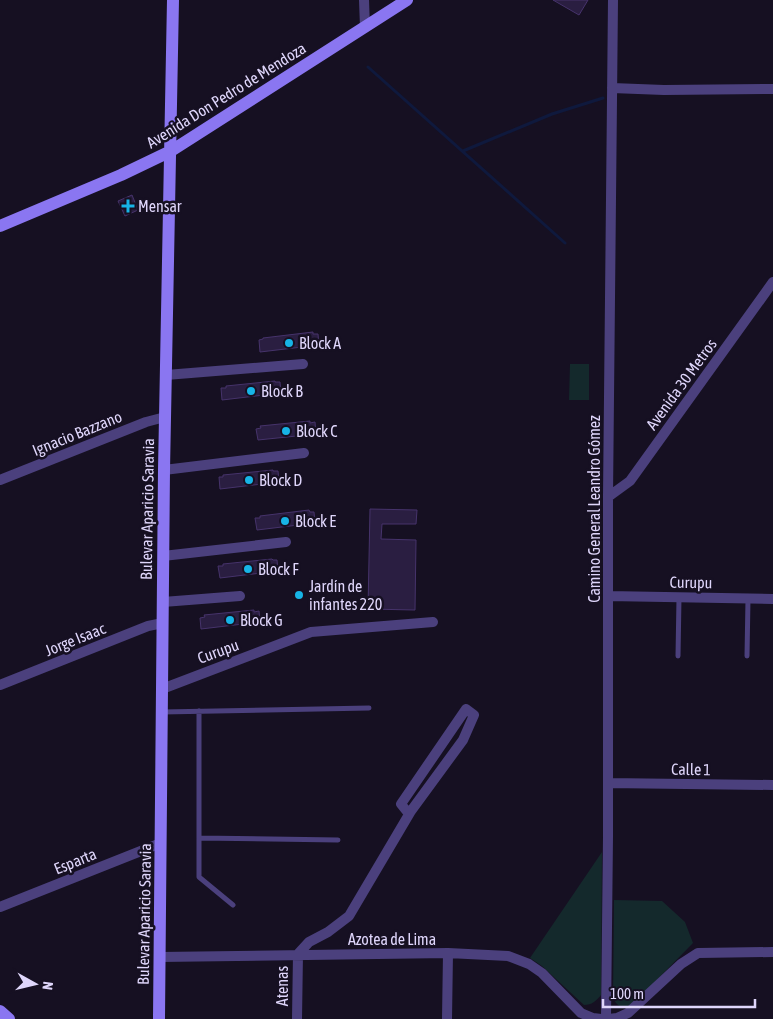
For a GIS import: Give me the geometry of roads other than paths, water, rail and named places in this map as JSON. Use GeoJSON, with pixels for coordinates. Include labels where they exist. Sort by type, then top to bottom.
{"type":"FeatureCollection","features":[{"type":"Feature","properties":{"kind":"street","name":"Bulevar Aparicio Saravia"},"geometry":{"type":"LineString","coordinates":[[159,1019],[164,470],[173,0]]}},
{"type":"Feature","properties":{"kind":"street"},"geometry":{"type":"LineString","coordinates":[[364,0],[365,26]]}},
{"type":"Feature","properties":{"kind":"street","name":"Avenida Don Pedro de Mendoza"},"geometry":{"type":"LineString","coordinates":[[0,226],[121,175],[171,151],[407,0]]}},
{"type":"Feature","properties":{"kind":"street","name":"Camino General Leandro Gómez"},"geometry":{"type":"LineString","coordinates":[[608,1019],[608,497],[613,0]]}},
{"type":"Feature","properties":{"kind":"street"},"geometry":{"type":"LineString","coordinates":[[612,88],[664,90],[773,89]]}},
{"type":"Feature","properties":{"kind":"street","name":"Avenida 30 Metros"},"geometry":{"type":"LineString","coordinates":[[608,497],[630,482],[773,282]]}},
{"type":"Feature","properties":{"kind":"street"},"geometry":{"type":"LineString","coordinates":[[166,375],[303,364]]}},
{"type":"Feature","properties":{"kind":"street","name":"Ignacio Bazzano"},"geometry":{"type":"LineString","coordinates":[[0,480],[146,422],[165,417]]}},
{"type":"Feature","properties":{"kind":"street"},"geometry":{"type":"LineString","coordinates":[[164,470],[304,453]]}},
{"type":"Feature","properties":{"kind":"street"},"geometry":{"type":"LineString","coordinates":[[163,556],[286,542]]}},
{"type":"Feature","properties":{"kind":"street"},"geometry":{"type":"LineString","coordinates":[[163,602],[240,596]]}},
{"type":"Feature","properties":{"kind":"street","name":"Curupu"},"geometry":{"type":"LineString","coordinates":[[608,596],[773,599]]}},
{"type":"Feature","properties":{"kind":"street","name":"Curupu"},"geometry":{"type":"LineString","coordinates":[[162,689],[311,632],[433,622]]}},
{"type":"Feature","properties":{"kind":"street","name":"Jorge Isaac"},"geometry":{"type":"LineString","coordinates":[[0,685],[148,626],[162,623]]}},
{"type":"Feature","properties":{"kind":"street"},"geometry":{"type":"LineString","coordinates":[[298,954],[309,942],[328,932],[349,916],[409,814],[463,740],[474,715],[466,709],[400,804],[409,814]]}},
{"type":"Feature","properties":{"kind":"street","name":"Calle 1"},"geometry":{"type":"LineString","coordinates":[[608,783],[773,785]]}},
{"type":"Feature","properties":{"kind":"street","name":"Esparta"},"geometry":{"type":"LineString","coordinates":[[0,907],[161,843]]}},
{"type":"Feature","properties":{"kind":"street"},"geometry":{"type":"LineString","coordinates":[[608,1019],[617,1018],[628,1013],[681,964],[698,953],[773,952]]}},
{"type":"Feature","properties":{"kind":"street"},"geometry":{"type":"LineString","coordinates":[[447,1019],[448,953]]}},
{"type":"Feature","properties":{"kind":"street","name":"Azotea de Lima"},"geometry":{"type":"LineString","coordinates":[[160,957],[298,954],[495,954],[518,959],[542,973],[581,1013],[601,1019]]}},
{"type":"Feature","properties":{"kind":"street","name":"Atenas"},"geometry":{"type":"LineString","coordinates":[[297,1019],[298,954]]}},
{"type":"Feature","properties":{"kind":"street"},"geometry":{"type":"LineString","coordinates":[[0,1011],[9,1019]]}},
{"type":"Feature","properties":{"kind":"lane"},"geometry":{"type":"LineString","coordinates":[[678,656],[679,597]]}},
{"type":"Feature","properties":{"kind":"lane"},"geometry":{"type":"LineString","coordinates":[[747,656],[748,598]]}},
{"type":"Feature","properties":{"kind":"lane"},"geometry":{"type":"LineString","coordinates":[[162,712],[370,708]]}},
{"type":"Feature","properties":{"kind":"lane"},"geometry":{"type":"LineString","coordinates":[[199,711],[199,877],[232,905]]}},
{"type":"Feature","properties":{"kind":"lane"},"geometry":{"type":"LineString","coordinates":[[199,838],[338,840]]}},
{"type":"Feature","properties":{"kind":"waterway"},"geometry":{"type":"LineString","coordinates":[[368,67],[565,243]]}},
{"type":"Feature","properties":{"kind":"waterway"},"geometry":{"type":"LineString","coordinates":[[463,151],[552,114],[603,98]]}},
{"type":"Feature","properties":{"kind":"place","name":"Mensar"},"geometry":{"type":"Point","coordinates":[128,206]}},
{"type":"Feature","properties":{"kind":"place","name":"Block A"},"geometry":{"type":"Point","coordinates":[289,343]}},
{"type":"Feature","properties":{"kind":"place","name":"Block B"},"geometry":{"type":"Point","coordinates":[251,391]}},
{"type":"Feature","properties":{"kind":"place","name":"Block C"},"geometry":{"type":"Point","coordinates":[286,431]}},
{"type":"Feature","properties":{"kind":"place","name":"Block D"},"geometry":{"type":"Point","coordinates":[249,480]}},
{"type":"Feature","properties":{"kind":"place","name":"Block E"},"geometry":{"type":"Point","coordinates":[285,521]}},
{"type":"Feature","properties":{"kind":"place","name":"Block F"},"geometry":{"type":"Point","coordinates":[248,569]}},
{"type":"Feature","properties":{"kind":"place","name":"Jardín de infantes 220"},"geometry":{"type":"Point","coordinates":[299,595]}},
{"type":"Feature","properties":{"kind":"place","name":"Block G"},"geometry":{"type":"Point","coordinates":[230,620]}}]}
